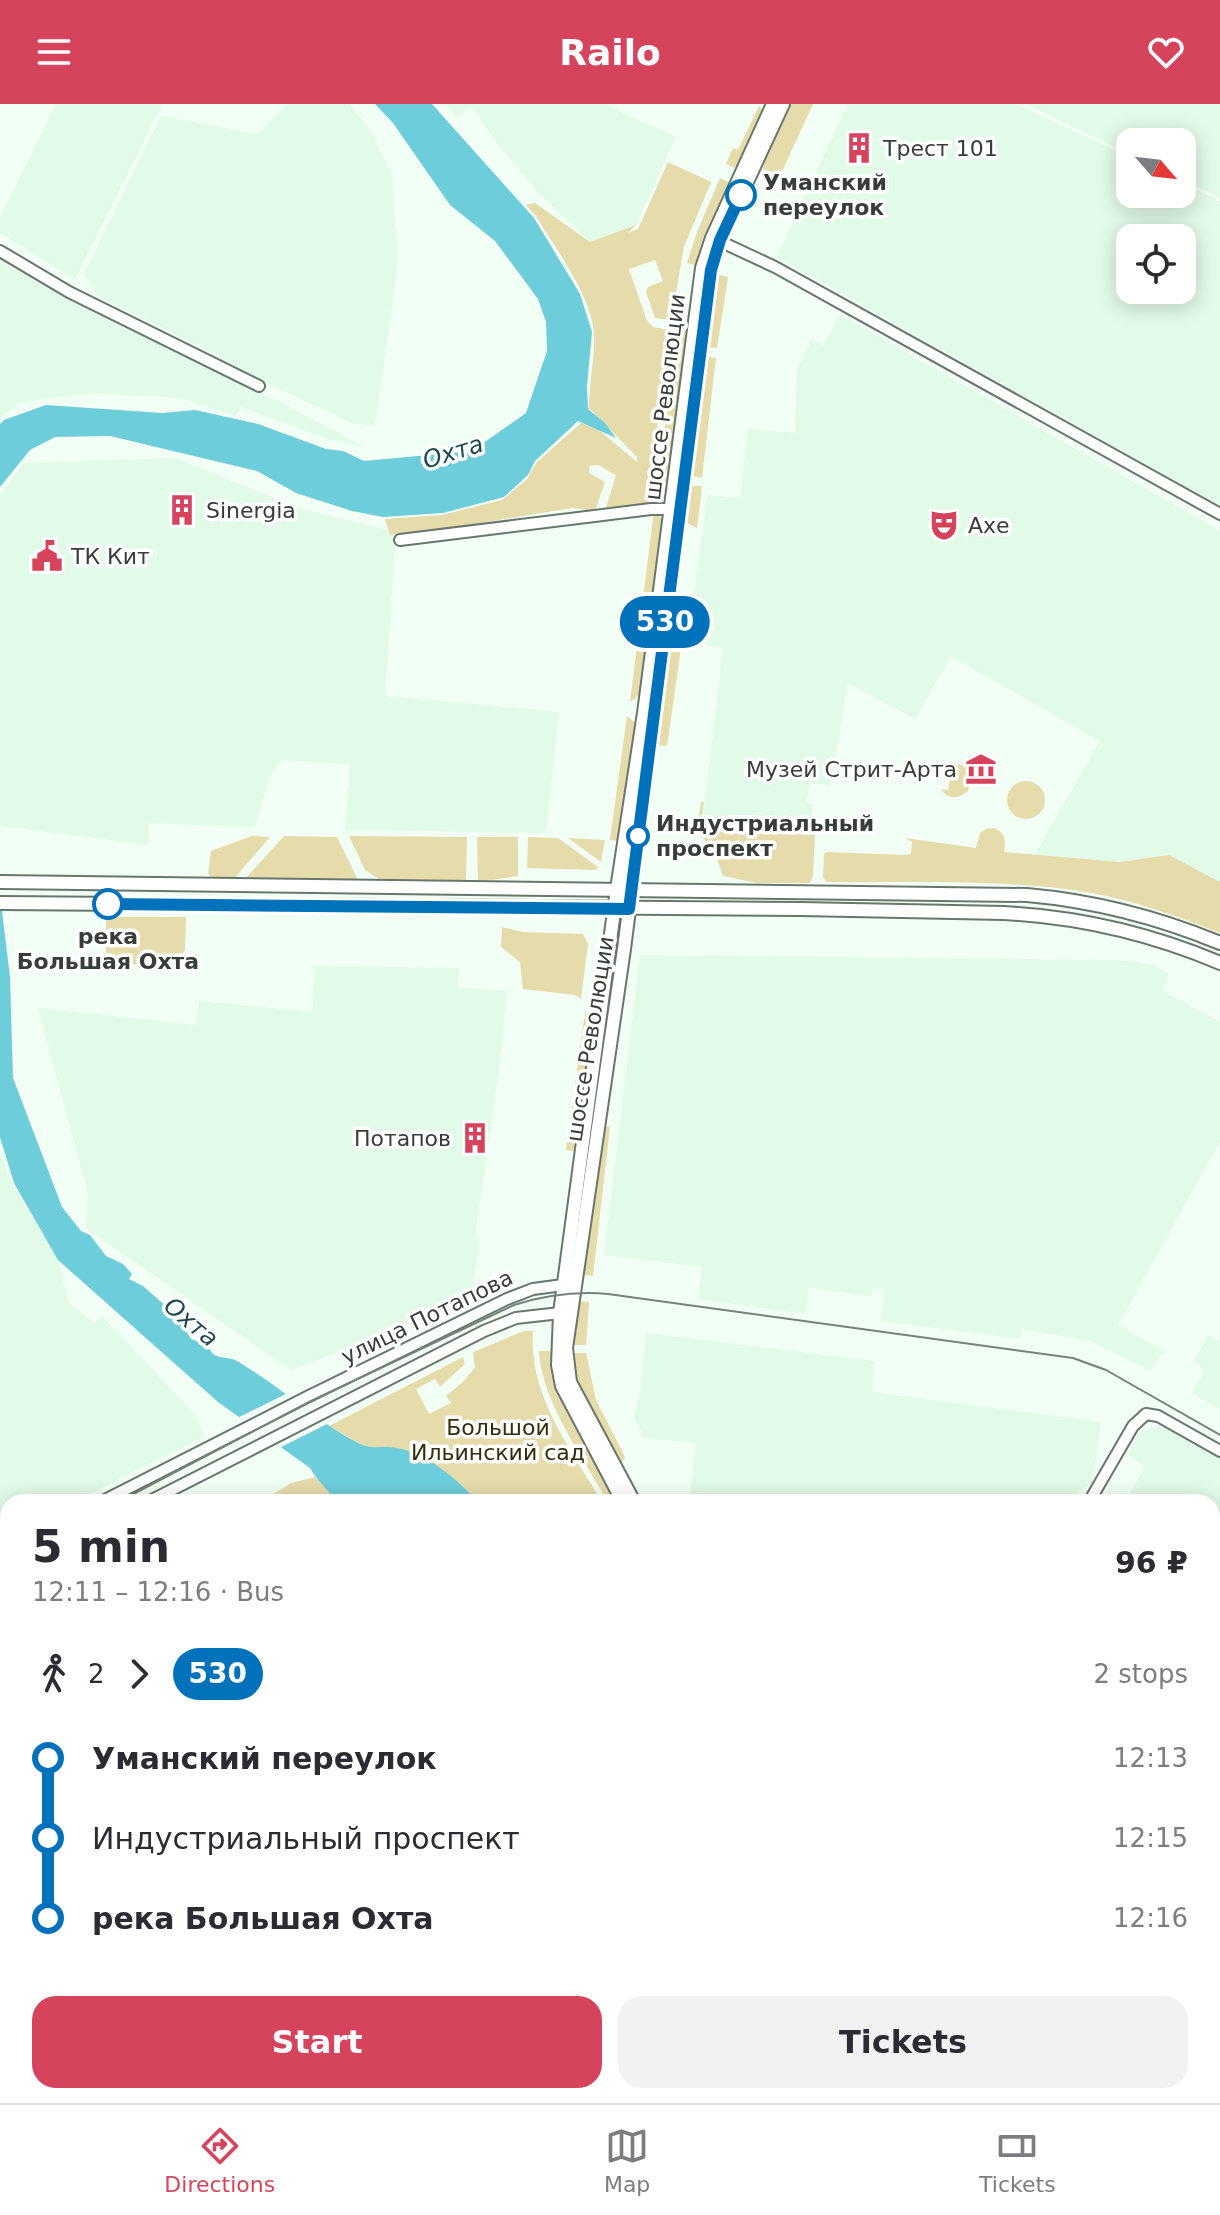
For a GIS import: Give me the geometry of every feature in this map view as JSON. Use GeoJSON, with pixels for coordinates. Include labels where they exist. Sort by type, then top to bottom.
{"type":"FeatureCollection","features":[{"type":"Feature","properties":{"kind":"main road","name":"шоссе Революции"},"geometry":{"type":"LineString","coordinates":[[630,1494],[570,1382],[566,1348],[629,909],[699,291],[716,239],[773,104]]}},
{"type":"Feature","properties":{"kind":"main road","name":"шоссе Революции"},"geometry":{"type":"LineString","coordinates":[[716,239],[783,104]]}},
{"type":"Feature","properties":{"kind":"main road","name":"шоссе Революции"},"geometry":{"type":"LineString","coordinates":[[619,1494],[562,1386],[558,1365],[560,1313],[617,889],[675,509]]}},
{"type":"Feature","properties":{"kind":"main road"},"geometry":{"type":"LineString","coordinates":[[0,882],[955,893],[1054,897],[1086,901],[1143,915],[1220,943]]}},
{"type":"Feature","properties":{"kind":"main road"},"geometry":{"type":"LineString","coordinates":[[22,882],[24,903]]}},
{"type":"Feature","properties":{"kind":"main road"},"geometry":{"type":"LineString","coordinates":[[0,903],[816,909],[1033,915],[1112,928],[1160,941],[1220,963]]}},
{"type":"Feature","properties":{"kind":"main road"},"geometry":{"type":"LineString","coordinates":[[560,1313],[572,1299],[563,1285]]}},
{"type":"Feature","properties":{"kind":"street"},"geometry":{"type":"LineString","coordinates":[[716,239],[786,274],[1220,514]]}},
{"type":"Feature","properties":{"kind":"street"},"geometry":{"type":"LineString","coordinates":[[0,251],[69,292],[259,386]]}},
{"type":"Feature","properties":{"kind":"street"},"geometry":{"type":"LineString","coordinates":[[400,540],[675,509]]}},
{"type":"Feature","properties":{"kind":"street","name":"улица Потапова"},"geometry":{"type":"LineString","coordinates":[[117,1494],[307,1397],[525,1292],[563,1285]]}},
{"type":"Feature","properties":{"kind":"street","name":"улица Потапова"},"geometry":{"type":"LineString","coordinates":[[164,1494],[484,1331],[516,1318],[560,1313]]}},
{"type":"Feature","properties":{"kind":"street"},"geometry":{"type":"LineString","coordinates":[[1094,1494],[1141,1417],[1153,1413],[1220,1451]]}},
{"type":"Feature","properties":{"kind":"shaded area"},"geometry":{"type":"Polygon","coordinates":[[[56,104],[162,104],[75,279],[0,233],[0,218],[56,104]]]}},
{"type":"Feature","properties":{"kind":"shaded area"},"geometry":{"type":"Polygon","coordinates":[[[288,104],[350,104],[372,133],[392,176],[398,262],[375,426],[352,423],[222,362],[220,356],[99,297],[84,274],[161,116],[258,134],[288,104]]]}},
{"type":"Feature","properties":{"kind":"shaded area"},"geometry":{"type":"Polygon","coordinates":[[[445,104],[604,104],[676,137],[636,225],[590,242],[538,192],[493,138],[472,107],[456,117],[445,104]]]}},
{"type":"Feature","properties":{"kind":"shaded area"},"geometry":{"type":"Polygon","coordinates":[[[848,104],[1016,104],[1116,151],[1116,208],[1196,208],[1196,190],[1220,201],[1220,506],[777,257],[848,104]]]}},
{"type":"Feature","properties":{"kind":"shaded area"},"geometry":{"type":"Polygon","coordinates":[[[1027,104],[1220,104],[1220,198],[1196,186],[1196,128],[1116,128],[1116,147],[1027,104]]]}},
{"type":"Feature","properties":{"kind":"shaded area"},"geometry":{"type":"Polygon","coordinates":[[[0,262],[364,447],[331,440],[241,407],[236,416],[180,398],[92,393],[21,402],[0,417],[0,262]]]}},
{"type":"Feature","properties":{"kind":"shaded area"},"geometry":{"type":"Polygon","coordinates":[[[840,315],[1220,531],[1220,882],[1169,855],[1119,862],[1034,856],[1100,741],[951,656],[915,719],[848,683],[830,786],[810,782],[807,802],[813,804],[810,835],[705,831],[702,827],[723,648],[688,641],[707,495],[740,498],[748,429],[795,433],[797,369],[811,340],[823,345],[840,315]]]}},
{"type":"Feature","properties":{"kind":"shaded area"},"geometry":{"type":"Polygon","coordinates":[[[175,458],[301,509],[396,532],[385,696],[559,712],[546,833],[345,830],[350,764],[281,760],[270,775],[255,827],[149,823],[148,845],[0,826],[0,495],[24,463],[175,458]]]}},
{"type":"Feature","properties":{"kind":"shaded area"},"geometry":{"type":"Polygon","coordinates":[[[640,955],[1118,960],[1150,964],[1169,973],[1162,991],[1220,1022],[1220,1141],[1118,1325],[1163,1351],[1151,1371],[1090,1341],[1022,1329],[1019,1339],[881,1321],[885,1290],[873,1288],[872,1296],[809,1288],[805,1314],[698,1299],[702,1267],[604,1255],[640,955]]]}},
{"type":"Feature","properties":{"kind":"shaded area"},"geometry":{"type":"Polygon","coordinates":[[[315,966],[459,968],[458,988],[507,991],[475,1238],[480,1239],[471,1300],[291,1370],[86,1228],[88,1193],[38,1008],[196,1025],[199,1001],[312,1012],[315,966]]]}},
{"type":"Feature","properties":{"kind":"shaded area"},"geometry":{"type":"Polygon","coordinates":[[[0,1153],[11,1181],[58,1260],[69,1303],[95,1324],[102,1316],[194,1414],[205,1436],[90,1494],[0,1494],[0,1153]]]}},
{"type":"Feature","properties":{"kind":"shaded area"},"geometry":{"type":"Polygon","coordinates":[[[646,1333],[874,1361],[872,1392],[1101,1422],[1092,1483],[1076,1494],[690,1494],[696,1443],[644,1438],[634,1416],[641,1389],[646,1333]]]}},
{"type":"Feature","properties":{"kind":"shaded area"},"geometry":{"type":"Polygon","coordinates":[[[1208,1336],[1218,1341],[1220,1338],[1220,1409],[1192,1393],[1205,1369],[1193,1362],[1208,1336]]]}},
{"type":"Feature","properties":{"kind":"shaded area"},"geometry":{"type":"Polygon","coordinates":[[[1160,1426],[1181,1430],[1220,1453],[1220,1494],[1129,1494],[1145,1466],[1128,1455],[1140,1432],[1160,1426]]]}},
{"type":"Feature","properties":{"kind":"green space"},"geometry":{"type":"Polygon","coordinates":[[[789,104],[813,104],[780,176],[763,169],[767,152],[789,104]]]}},
{"type":"Feature","properties":{"kind":"green space"},"geometry":{"type":"Polygon","coordinates":[[[759,106],[763,111],[738,169],[726,164],[733,148],[738,150],[759,106]]]}},
{"type":"Feature","properties":{"kind":"green space"},"geometry":{"type":"Polygon","coordinates":[[[668,162],[711,182],[684,247],[671,320],[655,318],[646,292],[648,287],[663,281],[655,260],[629,269],[647,321],[653,327],[669,330],[648,505],[605,511],[616,475],[598,465],[589,466],[589,473],[605,482],[595,511],[572,508],[390,535],[385,519],[442,515],[502,500],[526,480],[537,462],[581,423],[599,430],[637,462],[637,457],[589,408],[594,342],[591,318],[571,272],[526,205],[535,203],[590,242],[636,225],[628,233],[638,229],[668,162]]]}},
{"type":"Feature","properties":{"kind":"green space"},"geometry":{"type":"Polygon","coordinates":[[[720,178],[731,183],[698,266],[687,263],[697,232],[720,178]]]}},
{"type":"Feature","properties":{"kind":"green space"},"geometry":{"type":"Polygon","coordinates":[[[717,274],[728,277],[717,348],[705,347],[717,274]]]}},
{"type":"Feature","properties":{"kind":"green space"},"geometry":{"type":"Polygon","coordinates":[[[677,328],[689,332],[668,493],[665,498],[656,501],[677,328]]]}},
{"type":"Feature","properties":{"kind":"green space"},"geometry":{"type":"Polygon","coordinates":[[[704,356],[716,358],[702,478],[689,475],[704,356]]]}},
{"type":"Feature","properties":{"kind":"green space"},"geometry":{"type":"Polygon","coordinates":[[[687,486],[702,486],[697,528],[685,522],[687,486]]]}},
{"type":"Feature","properties":{"kind":"green space"},"geometry":{"type":"Polygon","coordinates":[[[654,511],[664,521],[642,689],[630,702],[654,511]]]}},
{"type":"Feature","properties":{"kind":"green space"},"geometry":{"type":"Polygon","coordinates":[[[674,639],[682,641],[667,746],[655,745],[667,642],[674,639]]]}},
{"type":"Feature","properties":{"kind":"green space"},"geometry":{"type":"Polygon","coordinates":[[[627,716],[638,725],[618,841],[610,840],[627,716]]]}},
{"type":"Feature","properties":{"kind":"green space"},"geometry":{"type":"Polygon","coordinates":[[[953,763],[965,766],[972,778],[968,791],[954,797],[941,789],[948,790],[953,763]]]}},
{"type":"Feature","properties":{"kind":"green space"},"geometry":{"type":"Polygon","coordinates":[[[1026,781],[1040,786],[1045,800],[1040,814],[1026,819],[1012,814],[1007,800],[1012,786],[1026,781]]]}},
{"type":"Feature","properties":{"kind":"green space"},"geometry":{"type":"Polygon","coordinates":[[[701,802],[704,802],[701,823],[705,831],[815,835],[810,883],[757,883],[723,876],[718,861],[697,828],[701,802]]]}},
{"type":"Feature","properties":{"kind":"green space"},"geometry":{"type":"Polygon","coordinates":[[[994,828],[1004,838],[1004,852],[1119,862],[1169,855],[1220,882],[1220,933],[1151,908],[1079,891],[985,883],[826,882],[823,877],[824,854],[827,852],[911,854],[912,842],[905,838],[976,848],[980,833],[994,828]]]}},
{"type":"Feature","properties":{"kind":"green space"},"geometry":{"type":"Polygon","coordinates":[[[252,836],[270,837],[234,879],[212,878],[208,874],[211,851],[252,836]]]}},
{"type":"Feature","properties":{"kind":"green space"},"geometry":{"type":"Polygon","coordinates":[[[284,836],[337,837],[358,880],[245,879],[284,836]]]}},
{"type":"Feature","properties":{"kind":"green space"},"geometry":{"type":"Polygon","coordinates":[[[349,836],[467,837],[466,880],[464,883],[382,881],[365,870],[349,836]]]}},
{"type":"Feature","properties":{"kind":"green space"},"geometry":{"type":"Polygon","coordinates":[[[477,837],[518,837],[518,876],[478,882],[477,837]]]}},
{"type":"Feature","properties":{"kind":"green space"},"geometry":{"type":"Polygon","coordinates":[[[528,837],[558,838],[598,867],[596,870],[527,868],[528,837]]]}},
{"type":"Feature","properties":{"kind":"green space"},"geometry":{"type":"Polygon","coordinates":[[[568,838],[605,840],[601,862],[568,838]]]}},
{"type":"Feature","properties":{"kind":"green space"},"geometry":{"type":"Polygon","coordinates":[[[106,917],[186,917],[185,950],[177,963],[116,965],[106,958],[106,917]]]}},
{"type":"Feature","properties":{"kind":"green space"},"geometry":{"type":"Polygon","coordinates":[[[502,927],[522,932],[583,934],[588,944],[581,999],[575,995],[523,989],[520,962],[501,947],[502,927]]]}},
{"type":"Feature","properties":{"kind":"green space"},"geometry":{"type":"Polygon","coordinates":[[[585,1013],[593,1015],[590,1063],[579,1140],[574,1151],[566,1150],[585,1013]]]}},
{"type":"Feature","properties":{"kind":"green space"},"geometry":{"type":"Polygon","coordinates":[[[604,1126],[610,1127],[593,1276],[581,1275],[604,1126]]]}},
{"type":"Feature","properties":{"kind":"green space"},"geometry":{"type":"Polygon","coordinates":[[[578,1301],[589,1302],[586,1345],[573,1345],[578,1301]]]}},
{"type":"Feature","properties":{"kind":"green space","name":"Большой Ильинский сад"},"geometry":{"type":"Polygon","coordinates":[[[524,1331],[533,1331],[533,1355],[544,1399],[597,1494],[470,1494],[416,1453],[365,1447],[329,1426],[463,1357],[465,1364],[440,1387],[435,1379],[416,1389],[429,1414],[451,1403],[446,1396],[475,1367],[473,1352],[524,1331]]]}},
{"type":"Feature","properties":{"kind":"green space"},"geometry":{"type":"Polygon","coordinates":[[[539,1351],[552,1351],[558,1389],[566,1409],[612,1494],[603,1494],[565,1429],[542,1370],[539,1351]]]}},
{"type":"Feature","properties":{"kind":"green space"},"geometry":{"type":"Polygon","coordinates":[[[573,1353],[586,1353],[596,1400],[625,1457],[620,1468],[576,1380],[573,1353]]]}},
{"type":"Feature","properties":{"kind":"green space"},"geometry":{"type":"Polygon","coordinates":[[[315,1477],[331,1494],[274,1494],[291,1483],[315,1477]]]}},
{"type":"Feature","properties":{"kind":"water"},"geometry":{"type":"Polygon","coordinates":[[[375,104],[432,104],[534,218],[580,294],[592,332],[588,409],[605,423],[616,438],[578,421],[535,461],[528,475],[504,497],[443,513],[383,517],[352,511],[296,493],[257,471],[110,436],[55,437],[30,450],[0,487],[0,424],[46,405],[162,413],[195,410],[258,424],[326,449],[343,451],[364,461],[472,451],[526,413],[547,351],[546,322],[538,299],[495,241],[450,205],[393,123],[375,104]]]}},
{"type":"Feature","properties":{"kind":"water"},"geometry":{"type":"Polygon","coordinates":[[[0,895],[10,977],[13,1078],[62,1207],[106,1256],[123,1264],[132,1274],[129,1279],[143,1286],[194,1331],[189,1335],[191,1339],[208,1345],[217,1356],[240,1363],[360,1444],[397,1448],[420,1456],[451,1476],[470,1494],[330,1494],[310,1468],[218,1402],[58,1260],[14,1183],[0,1137],[0,895]]]}},
{"type":"Feature","properties":{"kind":"pier"},"geometry":{"type":"Polygon","coordinates":[[[290,1392],[331,1422],[277,1449],[235,1419],[290,1392]]]}},
{"type":"Feature","properties":{"kind":"tram line"},"geometry":{"type":"LineString","coordinates":[[133,1494],[311,1401],[514,1305],[572,1294],[608,1294],[1073,1358],[1106,1370],[1220,1435]]}},
{"type":"Feature","properties":{"kind":"bus line","name":"530"},"geometry":{"type":"LineString","coordinates":[[108,904],[629,909],[711,270],[720,240],[741,195]]}},
{"type":"Feature","properties":{"kind":"place","name":"Трест 101"},"geometry":{"type":"Point","coordinates":[859,148]}},
{"type":"Feature","properties":{"kind":"place","name":"Уманский переулок"},"geometry":{"type":"Point","coordinates":[741,195]}},
{"type":"Feature","properties":{"kind":"place","name":"Sinergia"},"geometry":{"type":"Point","coordinates":[182,510]}},
{"type":"Feature","properties":{"kind":"place","name":"Ахе"},"geometry":{"type":"Point","coordinates":[944,525]}},
{"type":"Feature","properties":{"kind":"place","name":"ТК Кит"},"geometry":{"type":"Point","coordinates":[47,556]}},
{"type":"Feature","properties":{"kind":"place","name":"Музей Стрит-Арта"},"geometry":{"type":"Point","coordinates":[981,769]}},
{"type":"Feature","properties":{"kind":"place","name":"Индустриальный проспект"},"geometry":{"type":"Point","coordinates":[638,836]}},
{"type":"Feature","properties":{"kind":"place","name":"река Большая Охта"},"geometry":{"type":"Point","coordinates":[108,904]}},
{"type":"Feature","properties":{"kind":"place","name":"Потапов"},"geometry":{"type":"Point","coordinates":[475,1138]}},
{"type":"Feature","properties":{"kind":"water label","name":"Охта"},"geometry":{"type":"Point","coordinates":[453,452]}},
{"type":"Feature","properties":{"kind":"water label","name":"Охта"},"geometry":{"type":"Point","coordinates":[191,1322]}}]}
